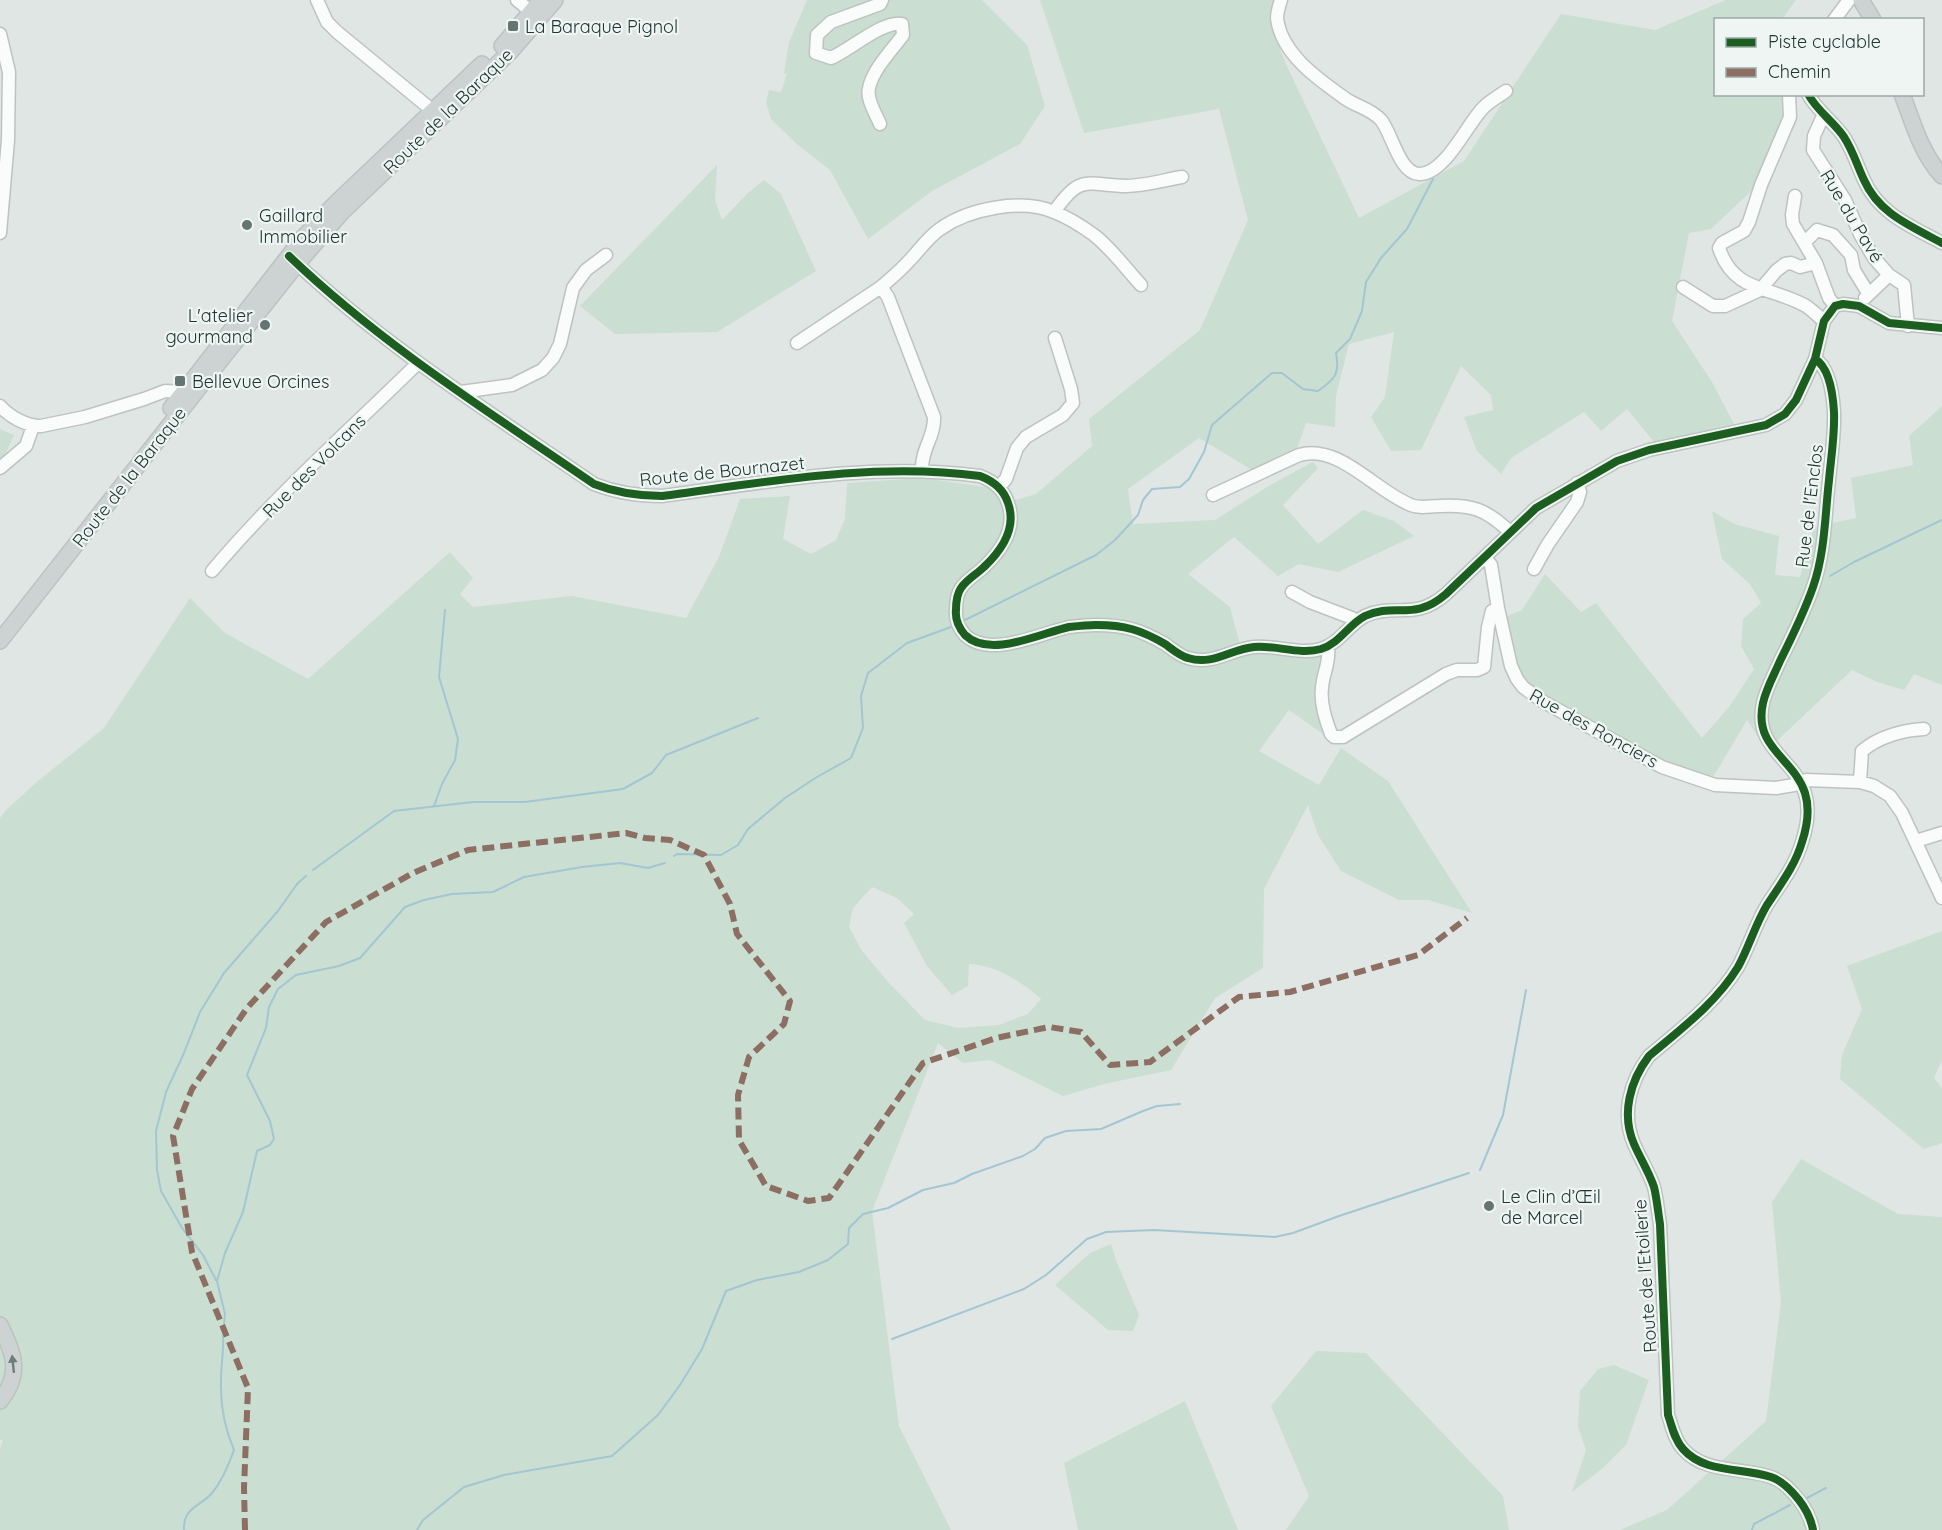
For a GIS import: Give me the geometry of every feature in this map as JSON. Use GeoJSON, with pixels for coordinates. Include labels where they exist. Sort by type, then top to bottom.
{"type":"FeatureCollection","features":[{"type":"Feature","properties":{"kind":"main road","name":"Route de la Baraque"},"geometry":{"type":"LineString","coordinates":[[0,628],[293,260],[437,114],[515,47],[535,16],[541,0]]}},
{"type":"Feature","properties":{"kind":"main road","name":"Route de la Baraque"},"geometry":{"type":"LineString","coordinates":[[535,16],[555,0]]}},
{"type":"Feature","properties":{"kind":"main road"},"geometry":{"type":"LineString","coordinates":[[1861,0],[1872,18]]}},
{"type":"Feature","properties":{"kind":"main road"},"geometry":{"type":"LineString","coordinates":[[1903,96],[1920,144],[1929,161],[1942,176]]}},
{"type":"Feature","properties":{"kind":"main road","name":"Route de la Baraque"},"geometry":{"type":"LineString","coordinates":[[0,641],[188,394]]}},
{"type":"Feature","properties":{"kind":"main road"},"geometry":{"type":"LineString","coordinates":[[0,1325],[13,1356],[14,1378],[0,1401]]}},
{"type":"Feature","properties":{"kind":"street"},"geometry":{"type":"LineString","coordinates":[[317,0],[327,22],[337,32],[437,114]]}},
{"type":"Feature","properties":{"kind":"street"},"geometry":{"type":"LineString","coordinates":[[517,0],[535,16]]}},
{"type":"Feature","properties":{"kind":"street"},"geometry":{"type":"LineString","coordinates":[[880,124],[868,88],[877,70],[903,35],[902,24],[895,23],[869,34],[847,51],[831,58],[816,53],[815,46],[817,35],[831,22],[880,4],[882,0]]}},
{"type":"Feature","properties":{"kind":"street"},"geometry":{"type":"LineString","coordinates":[[1281,0],[1277,16],[1281,33],[1290,51],[1313,73],[1348,100],[1371,111],[1381,120],[1397,154],[1408,168],[1417,174],[1426,173],[1436,167],[1464,136],[1483,107],[1506,91]]}},
{"type":"Feature","properties":{"kind":"street"},"geometry":{"type":"LineString","coordinates":[[1836,18],[1849,0]]}},
{"type":"Feature","properties":{"kind":"street"},"geometry":{"type":"LineString","coordinates":[[0,33],[9,72],[8,140],[0,232]]}},
{"type":"Feature","properties":{"kind":"street"},"geometry":{"type":"LineString","coordinates":[[1760,290],[1730,270],[1719,248],[1722,243],[1744,231],[1749,222],[1761,185],[1790,117],[1789,96]]}},
{"type":"Feature","properties":{"kind":"street"},"geometry":{"type":"LineString","coordinates":[[1809,96],[1823,116],[1842,134],[1854,155],[1864,181],[1879,204],[1894,218],[1942,243]]}},
{"type":"Feature","properties":{"kind":"street","name":"Rue du Pavé"},"geometry":{"type":"LineString","coordinates":[[1823,116],[1814,136],[1813,150],[1845,200],[1874,258],[1889,275],[1868,293],[1859,306]]}},
{"type":"Feature","properties":{"kind":"street"},"geometry":{"type":"LineString","coordinates":[[1054,212],[1065,195],[1074,188],[1088,183],[1140,185],[1182,177]]}},
{"type":"Feature","properties":{"kind":"street"},"geometry":{"type":"LineString","coordinates":[[1795,196],[1793,224],[1816,263],[1829,298],[1835,306]]}},
{"type":"Feature","properties":{"kind":"street"},"geometry":{"type":"LineString","coordinates":[[796,343],[881,287],[910,261],[927,240],[958,218],[980,210],[1004,207],[1036,208],[1054,212],[1094,236],[1141,285]]}},
{"type":"Feature","properties":{"kind":"street"},"geometry":{"type":"LineString","coordinates":[[1805,242],[1817,230],[1833,235],[1851,255],[1854,270],[1868,293]]}},
{"type":"Feature","properties":{"kind":"street"},"geometry":{"type":"LineString","coordinates":[[460,392],[512,386],[542,370],[554,358],[560,344],[573,288],[586,270],[606,255]]}},
{"type":"Feature","properties":{"kind":"street","name":"Route de Bournazet"},"geometry":{"type":"LineString","coordinates":[[293,260],[368,326],[418,363],[594,484],[612,492],[636,496],[662,496],[844,474],[921,470],[980,476],[999,488]]}},
{"type":"Feature","properties":{"kind":"street"},"geometry":{"type":"LineString","coordinates":[[1760,290],[1785,264],[1791,263],[1800,267],[1816,263]]}},
{"type":"Feature","properties":{"kind":"street"},"geometry":{"type":"LineString","coordinates":[[1889,275],[1904,285],[1908,326]]}},
{"type":"Feature","properties":{"kind":"street"},"geometry":{"type":"LineString","coordinates":[[881,287],[888,297],[933,417],[934,427],[921,457],[921,470]]}},
{"type":"Feature","properties":{"kind":"street"},"geometry":{"type":"LineString","coordinates":[[1683,287],[1713,306],[1725,306],[1760,290],[1767,290],[1806,306],[1824,321]]}},
{"type":"Feature","properties":{"kind":"street"},"geometry":{"type":"LineString","coordinates":[[1055,338],[1071,389],[1073,403],[1063,415],[1026,436],[1017,448],[1006,479],[999,488],[1008,501],[1011,527],[997,554],[960,590],[955,615],[958,625],[965,635],[975,642],[991,645],[1013,643],[1070,627],[1096,625],[1129,627],[1147,633],[1188,658],[1210,661],[1251,647],[1268,646],[1305,651],[1328,646],[1356,622],[1370,614],[1414,611],[1430,607],[1536,508],[1617,461],[1649,450],[1766,425],[1777,420],[1796,400],[1815,359],[1824,321],[1835,306],[1843,304],[1859,306],[1889,322],[1908,326],[1942,328]]}},
{"type":"Feature","properties":{"kind":"street","name":"Rue de l'Enclos"},"geometry":{"type":"LineString","coordinates":[[1800,782],[1772,747],[1764,734],[1761,719],[1770,681],[1805,611],[1821,553],[1834,412],[1829,380],[1824,369],[1815,359]]}},
{"type":"Feature","properties":{"kind":"street","name":"Rue des Volcans"},"geometry":{"type":"LineString","coordinates":[[212,571],[295,484],[418,363]]}},
{"type":"Feature","properties":{"kind":"street"},"geometry":{"type":"LineString","coordinates":[[0,406],[18,420],[33,426],[85,417],[165,391],[188,394]]}},
{"type":"Feature","properties":{"kind":"street"},"geometry":{"type":"LineString","coordinates":[[0,468],[26,446],[33,426]]}},
{"type":"Feature","properties":{"kind":"street"},"geometry":{"type":"LineString","coordinates":[[1213,495],[1309,452],[1317,453],[1352,468],[1411,506],[1420,508],[1457,505],[1476,508],[1485,512],[1510,532]]}},
{"type":"Feature","properties":{"kind":"street"},"geometry":{"type":"LineString","coordinates":[[1534,569],[1577,502],[1580,492],[1577,483]]}},
{"type":"Feature","properties":{"kind":"street","name":"Rue des Ronciers"},"geometry":{"type":"LineString","coordinates":[[1485,557],[1491,565],[1511,666],[1523,687],[1542,701],[1662,767],[1715,785],[1776,788],[1806,780],[1860,782]]}},
{"type":"Feature","properties":{"kind":"street"},"geometry":{"type":"LineString","coordinates":[[1292,592],[1310,602],[1352,618],[1356,622]]}},
{"type":"Feature","properties":{"kind":"street"},"geometry":{"type":"LineString","coordinates":[[1328,646],[1329,658],[1322,687],[1322,698],[1330,734],[1334,737],[1343,737],[1435,680],[1457,669],[1477,670],[1484,667],[1488,627],[1492,611],[1498,608]]}},
{"type":"Feature","properties":{"kind":"street"},"geometry":{"type":"LineString","coordinates":[[1924,729],[1908,730],[1870,744],[1862,751],[1860,782],[1874,786],[1890,796],[1902,813],[1942,898]]}},
{"type":"Feature","properties":{"kind":"street","name":"Route de l'Etoilerie"},"geometry":{"type":"LineString","coordinates":[[1800,782],[1808,809],[1802,843],[1795,861],[1755,926],[1738,966],[1719,994],[1649,1056],[1640,1068],[1634,1080],[1628,1114],[1633,1142],[1654,1188],[1660,1224],[1668,1415],[1674,1435],[1682,1448],[1693,1458],[1706,1464],[1772,1477],[1791,1489],[1804,1508],[1813,1530]]}},
{"type":"Feature","properties":{"kind":"street"},"geometry":{"type":"LineString","coordinates":[[1916,841],[1942,833]]}},
{"type":"Feature","properties":{"kind":"green space"},"geometry":{"type":"Polygon","coordinates":[[[807,0],[982,0],[1027,45],[1045,106],[1020,144],[932,191],[868,239],[830,170],[798,145],[771,119],[766,102],[769,90],[781,92],[787,74],[784,73],[789,42],[807,0]]]}},
{"type":"Feature","properties":{"kind":"green space"},"geometry":{"type":"Polygon","coordinates":[[[1040,0],[1275,0],[1269,18],[1285,62],[1359,218],[1464,161],[1561,14],[1655,30],[1726,0],[1796,0],[1783,18],[1714,18],[1714,96],[1791,96],[1767,176],[1711,229],[1689,233],[1672,321],[1712,382],[1734,424],[1654,442],[1627,409],[1601,431],[1584,412],[1511,458],[1501,474],[1477,451],[1464,417],[1493,410],[1491,395],[1461,366],[1421,450],[1391,451],[1371,417],[1385,397],[1394,332],[1349,344],[1336,396],[1335,427],[1306,423],[1297,449],[1277,461],[1252,470],[1199,438],[1128,489],[1133,524],[1215,520],[1267,487],[1313,462],[1318,468],[1283,505],[1318,544],[1363,510],[1394,521],[1414,536],[1338,572],[1299,564],[1278,576],[1234,537],[1188,574],[1230,607],[1240,645],[1301,657],[1320,657],[1316,695],[1323,734],[1289,710],[1259,751],[1319,785],[1341,748],[1388,781],[1472,913],[1428,900],[1399,900],[1341,871],[1318,835],[1308,805],[1264,889],[1263,968],[1215,998],[1171,1070],[1104,1084],[1063,1096],[990,1060],[963,1063],[938,1043],[872,1211],[899,1426],[951,1530],[0,1530],[0,1449],[3,1440],[0,1440],[0,818],[7,809],[104,728],[190,598],[225,633],[308,679],[450,552],[473,578],[460,594],[473,607],[572,596],[686,618],[719,557],[740,499],[790,496],[783,539],[811,554],[836,540],[845,519],[847,483],[922,478],[992,488],[1016,500],[1036,494],[1092,446],[1089,419],[1200,330],[1248,220],[1219,109],[1084,133],[1040,0]],[[872,887],[853,908],[849,927],[862,951],[925,1020],[958,1028],[999,1025],[1028,1014],[1041,999],[1008,975],[969,964],[968,986],[952,995],[927,966],[904,923],[914,914],[897,898],[872,887]]]}},
{"type":"Feature","properties":{"kind":"green space"},"geometry":{"type":"Polygon","coordinates":[[[717,165],[715,200],[722,220],[764,180],[781,194],[816,271],[717,332],[615,334],[580,306],[717,165]]]}},
{"type":"Feature","properties":{"kind":"green space"},"geometry":{"type":"Polygon","coordinates":[[[1942,406],[1942,685],[1914,674],[1904,690],[1877,682],[1852,670],[1767,750],[1747,720],[1712,779],[1662,761],[1542,698],[1519,679],[1506,627],[1507,616],[1522,610],[1545,574],[1581,612],[1596,603],[1702,738],[1729,707],[1754,669],[1741,646],[1743,619],[1761,603],[1750,584],[1722,559],[1712,511],[1734,524],[1779,536],[1775,575],[1800,577],[1814,527],[1856,518],[1851,478],[1913,465],[1909,436],[1942,406]]]}},
{"type":"Feature","properties":{"kind":"green space"},"geometry":{"type":"Polygon","coordinates":[[[0,429],[14,435],[0,461],[0,429]]]}},
{"type":"Feature","properties":{"kind":"green space"},"geometry":{"type":"Polygon","coordinates":[[[1942,931],[1942,1060],[1934,1078],[1942,1088],[1942,1143],[1924,1149],[1840,1079],[1842,1055],[1862,1009],[1847,966],[1942,931]]]}},
{"type":"Feature","properties":{"kind":"green space"},"geometry":{"type":"Polygon","coordinates":[[[1801,1159],[1898,1214],[1942,1217],[1942,1530],[1620,1530],[1667,1510],[1766,1421],[1781,1302],[1772,1202],[1801,1159]]]}},
{"type":"Feature","properties":{"kind":"green space"},"geometry":{"type":"Polygon","coordinates":[[[1111,1244],[1139,1315],[1133,1331],[1108,1330],[1055,1285],[1090,1253],[1111,1244]]]}},
{"type":"Feature","properties":{"kind":"green space"},"geometry":{"type":"Polygon","coordinates":[[[1316,1351],[1366,1353],[1503,1496],[1509,1530],[1286,1530],[1309,1496],[1271,1406],[1316,1351]]]}},
{"type":"Feature","properties":{"kind":"green space"},"geometry":{"type":"Polygon","coordinates":[[[1614,1365],[1649,1380],[1626,1445],[1603,1468],[1572,1492],[1586,1450],[1578,1427],[1580,1391],[1598,1369],[1614,1365]]]}},
{"type":"Feature","properties":{"kind":"green space"},"geometry":{"type":"Polygon","coordinates":[[[1185,1401],[1238,1530],[1078,1530],[1064,1463],[1185,1401]]]}},
{"type":"Feature","properties":{"kind":"waterway"},"geometry":{"type":"LineString","coordinates":[[965,620],[1096,555],[1115,540],[1138,515],[1143,500],[1152,489],[1180,487],[1189,479],[1204,452],[1212,425],[1272,373],[1282,373],[1303,389],[1318,391],[1329,383],[1337,371],[1336,353],[1350,339],[1362,311],[1366,282],[1381,258],[1407,229],[1433,179]]}},
{"type":"Feature","properties":{"kind":"waterway"},"geometry":{"type":"LineString","coordinates":[[1830,576],[1942,520]]}},
{"type":"Feature","properties":{"kind":"waterway"},"geometry":{"type":"LineString","coordinates":[[434,806],[442,784],[455,760],[458,739],[439,677],[445,610]]}},
{"type":"Feature","properties":{"kind":"waterway"},"geometry":{"type":"LineString","coordinates":[[674,856],[677,854],[721,855],[738,845],[748,829],[785,798],[851,758],[863,728],[861,696],[868,673],[907,643],[951,627]]}},
{"type":"Feature","properties":{"kind":"waterway"},"geometry":{"type":"LineString","coordinates":[[313,870],[394,811],[473,802],[525,802],[623,789],[652,773],[666,755],[758,718]]}},
{"type":"Feature","properties":{"kind":"waterway"},"geometry":{"type":"LineString","coordinates":[[224,1324],[225,1314],[217,1281],[225,1253],[243,1212],[257,1151],[270,1145],[274,1139],[270,1121],[247,1075],[266,1028],[269,1007],[278,989],[296,975],[339,966],[360,958],[405,907],[424,900],[452,894],[493,892],[524,877],[582,867],[620,863],[648,868],[665,863]]}},
{"type":"Feature","properties":{"kind":"waterway"},"geometry":{"type":"LineString","coordinates":[[216,1280],[203,1255],[182,1228],[161,1191],[157,1170],[156,1131],[166,1092],[200,1012],[224,973],[306,876]]}},
{"type":"Feature","properties":{"kind":"waterway"},"geometry":{"type":"LineString","coordinates":[[1480,1170],[1503,1115],[1526,990]]}},
{"type":"Feature","properties":{"kind":"waterway"},"geometry":{"type":"LineString","coordinates":[[417,1530],[423,1520],[464,1487],[504,1475],[612,1456],[658,1415],[680,1385],[702,1349],[726,1291],[757,1280],[799,1272],[828,1260],[848,1244],[849,1228],[863,1214],[888,1208],[923,1190],[954,1183],[972,1174],[1023,1156],[1035,1149],[1045,1138],[1066,1131],[1101,1129],[1157,1106],[1180,1104]]}},
{"type":"Feature","properties":{"kind":"waterway"},"geometry":{"type":"LineString","coordinates":[[892,1339],[1024,1289],[1046,1275],[1087,1239],[1106,1232],[1154,1230],[1275,1237],[1293,1233],[1469,1173]]}},
{"type":"Feature","properties":{"kind":"waterway"},"geometry":{"type":"LineString","coordinates":[[184,1530],[186,1516],[216,1488],[234,1450],[225,1424],[222,1406],[223,1336]]}},
{"type":"Feature","properties":{"kind":"waterway"},"geometry":{"type":"LineString","coordinates":[[1805,1499],[1826,1488]]}},
{"type":"Feature","properties":{"kind":"waterway"},"geometry":{"type":"LineString","coordinates":[[1752,1530],[1754,1524],[1790,1505]]}},
{"type":"Feature","properties":{"kind":"marked path"},"geometry":{"type":"LineString","coordinates":[[245,1530],[244,1488],[248,1388],[192,1252],[173,1136],[192,1089],[247,1008],[326,922],[413,873],[468,850],[626,833],[645,838],[670,840],[704,855],[730,904],[737,934],[790,1001],[784,1024],[749,1057],[738,1095],[739,1140],[766,1186],[808,1201],[829,1198],[923,1063],[996,1038],[1049,1027],[1081,1032],[1110,1065],[1150,1062],[1239,997],[1290,992],[1418,955],[1467,918]]}},
{"type":"Feature","properties":{"kind":"cycle path"},"geometry":{"type":"LineString","coordinates":[[1809,96],[1844,137],[1870,192],[1878,202],[1897,218],[1942,243]]}},
{"type":"Feature","properties":{"kind":"cycle path"},"geometry":{"type":"LineString","coordinates":[[289,256],[324,288],[398,348],[594,484],[627,493],[662,496],[860,472],[940,472],[980,476],[994,483],[1004,494],[1011,521],[1006,538],[997,553],[961,588],[956,604],[956,617],[965,635],[975,642],[1002,645],[1069,627],[1116,626],[1148,635],[1182,656],[1197,660],[1214,659],[1254,647],[1313,651],[1334,643],[1365,616],[1376,612],[1414,610],[1424,607],[1446,594],[1536,508],[1617,461],[1649,450],[1766,425],[1785,414],[1796,400],[1815,359],[1824,321],[1835,306],[1843,304],[1859,306],[1889,323],[1942,328]]}},
{"type":"Feature","properties":{"kind":"cycle path"},"geometry":{"type":"LineString","coordinates":[[1813,1530],[1802,1503],[1779,1481],[1760,1474],[1702,1463],[1683,1449],[1675,1437],[1668,1415],[1660,1224],[1652,1181],[1630,1133],[1628,1110],[1632,1087],[1649,1056],[1709,1004],[1738,967],[1767,905],[1787,875],[1799,851],[1805,830],[1808,812],[1805,793],[1800,781],[1769,742],[1761,718],[1768,687],[1802,616],[1813,587],[1822,547],[1834,412],[1832,390],[1827,375],[1815,359]]}},
{"type":"Feature","properties":{"kind":"place","name":"La Baraque Pignol"},"geometry":{"type":"Point","coordinates":[513,26]}},
{"type":"Feature","properties":{"kind":"place","name":"Gaillard Immobilier"},"geometry":{"type":"Point","coordinates":[247,225]}},
{"type":"Feature","properties":{"kind":"place","name":"L'atelier gourmand"},"geometry":{"type":"Point","coordinates":[265,325]}},
{"type":"Feature","properties":{"kind":"place","name":"Bellevue Orcines"},"geometry":{"type":"Point","coordinates":[180,381]}},
{"type":"Feature","properties":{"kind":"place","name":"Le Clin d’Œil de Marcel"},"geometry":{"type":"Point","coordinates":[1489,1206]}}]}
